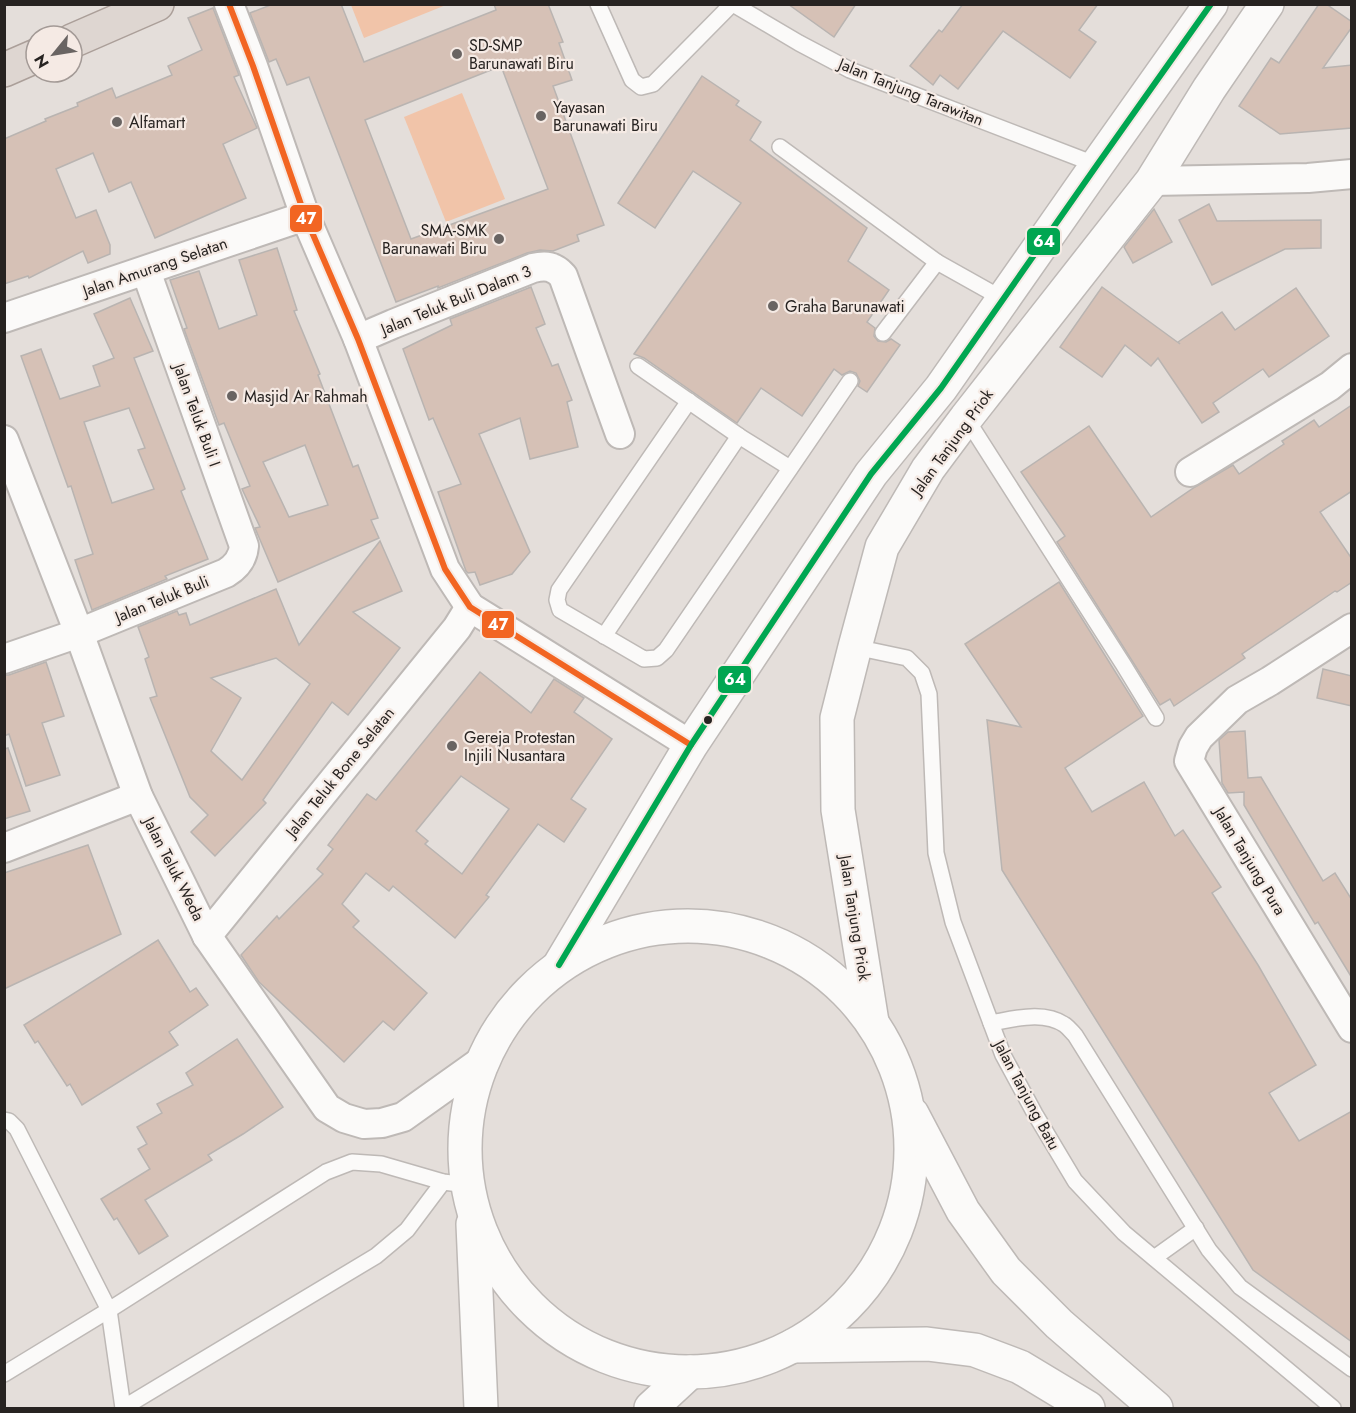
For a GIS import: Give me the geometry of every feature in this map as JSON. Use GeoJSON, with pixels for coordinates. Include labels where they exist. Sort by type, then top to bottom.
{"type":"FeatureCollection","features":[{"type":"Feature","properties":{"kind":"highway"},"geometry":{"type":"LineString","coordinates":[[84,36],[158,4]]}},
{"type":"Feature","properties":{"kind":"highway"},"geometry":{"type":"LineString","coordinates":[[4,70],[24,61]]}},
{"type":"Feature","properties":{"kind":"main road"},"geometry":{"type":"LineString","coordinates":[[559,965],[691,745],[871,474],[941,388],[1211,4]]}},
{"type":"Feature","properties":{"kind":"main road","name":"Jalan Tanjung Priok"},"geometry":{"type":"LineString","coordinates":[[873,1024],[838,810],[837,718],[882,547],[928,469],[1152,181],[1209,89],[1268,4]]}},
{"type":"Feature","properties":{"kind":"main road"},"geometry":{"type":"LineString","coordinates":[[481,1408],[461,1189],[470,1100],[483,1060],[502,1024],[528,992],[559,965],[598,943],[640,930],[684,925],[728,929],[771,941],[810,962],[845,990],[873,1024],[893,1061],[906,1101],[963,1211],[1006,1271],[1059,1324],[1156,1408]]}},
{"type":"Feature","properties":{"kind":"main road"},"geometry":{"type":"LineString","coordinates":[[461,1189],[507,1278],[535,1311],[569,1337],[607,1356],[648,1368],[690,1372],[726,1369],[760,1360],[793,1346],[828,1324],[857,1295],[881,1262],[898,1224],[908,1184],[911,1143],[906,1101]]}},
{"type":"Feature","properties":{"kind":"main road"},"geometry":{"type":"LineString","coordinates":[[793,1346],[927,1344],[975,1350],[1020,1367],[1088,1408]]}},
{"type":"Feature","properties":{"kind":"main road"},"geometry":{"type":"LineString","coordinates":[[651,1408],[690,1372]]}},
{"type":"Feature","properties":{"kind":"street"},"geometry":{"type":"LineString","coordinates":[[230,4],[305,216],[358,339],[445,569],[470,607],[691,745]]}},
{"type":"Feature","properties":{"kind":"street"},"geometry":{"type":"LineString","coordinates":[[1152,181],[1308,178],[1352,174]]}},
{"type":"Feature","properties":{"kind":"street","name":"Jalan Amurang Selatan"},"geometry":{"type":"LineString","coordinates":[[4,318],[305,216]]}},
{"type":"Feature","properties":{"kind":"street","name":"Jalan Teluk Buli Dalam 3"},"geometry":{"type":"LineString","coordinates":[[358,339],[533,268],[552,267],[563,276],[620,434]]}},
{"type":"Feature","properties":{"kind":"street","name":"Jalan Teluk Buli I"},"geometry":{"type":"LineString","coordinates":[[146,271],[244,546],[241,558]]}},
{"type":"Feature","properties":{"kind":"street"},"geometry":{"type":"LineString","coordinates":[[1190,472],[1330,386],[1352,368]]}},
{"type":"Feature","properties":{"kind":"street","name":"Jalan Teluk Weda"},"geometry":{"type":"LineString","coordinates":[[4,440],[11,475],[79,633],[138,796],[207,936],[327,1108],[344,1118],[364,1124],[382,1123],[403,1117],[483,1060]]}},
{"type":"Feature","properties":{"kind":"street","name":"Jalan Teluk Buli"},"geometry":{"type":"LineString","coordinates":[[4,659],[79,633],[226,573],[232,570],[241,558]]}},
{"type":"Feature","properties":{"kind":"street","name":"Jalan Teluk Bone Selatan"},"geometry":{"type":"LineString","coordinates":[[207,936],[457,628],[470,607]]}},
{"type":"Feature","properties":{"kind":"street","name":"Jalan Tanjung Pura"},"geometry":{"type":"LineString","coordinates":[[1352,628],[1237,700],[1198,737],[1189,761],[1352,1028]]}},
{"type":"Feature","properties":{"kind":"street"},"geometry":{"type":"LineString","coordinates":[[4,848],[138,796]]}},
{"type":"Feature","properties":{"kind":"lane"},"geometry":{"type":"LineString","coordinates":[[598,4],[632,80],[641,87],[653,84],[732,4]]}},
{"type":"Feature","properties":{"kind":"lane","name":"Jalan Tanjung Tarawitan"},"geometry":{"type":"LineString","coordinates":[[732,4],[799,44],[850,69],[1097,165]]}},
{"type":"Feature","properties":{"kind":"lane"},"geometry":{"type":"LineString","coordinates":[[780,147],[937,262],[1003,299]]}},
{"type":"Feature","properties":{"kind":"lane"},"geometry":{"type":"LineString","coordinates":[[883,333],[937,262]]}},
{"type":"Feature","properties":{"kind":"lane"},"geometry":{"type":"LineString","coordinates":[[638,366],[739,436],[790,468]]}},
{"type":"Feature","properties":{"kind":"lane"},"geometry":{"type":"LineString","coordinates":[[689,401],[559,590],[557,600],[560,610],[644,659],[657,658],[666,650],[850,381]]}},
{"type":"Feature","properties":{"kind":"lane"},"geometry":{"type":"LineString","coordinates":[[966,418],[1156,718]]}},
{"type":"Feature","properties":{"kind":"lane"},"geometry":{"type":"LineString","coordinates":[[604,636],[739,436]]}},
{"type":"Feature","properties":{"kind":"lane","name":"Jalan Tanjung Batu"},"geometry":{"type":"LineString","coordinates":[[855,647],[907,658],[922,673],[929,694],[936,853],[953,922],[1003,1055],[1075,1181],[1124,1233],[1333,1408]]}},
{"type":"Feature","properties":{"kind":"lane"},"geometry":{"type":"LineString","coordinates":[[991,1023],[1033,1016],[1052,1019],[1065,1025],[1075,1035],[1209,1250],[1240,1287],[1352,1369]]}},
{"type":"Feature","properties":{"kind":"lane"},"geometry":{"type":"LineString","coordinates":[[4,1120],[9,1121],[16,1130],[110,1310],[123,1408],[376,1256],[461,1189]]}},
{"type":"Feature","properties":{"kind":"lane"},"geometry":{"type":"LineString","coordinates":[[4,1374],[110,1310],[326,1172],[352,1162],[381,1164],[461,1189]]}},
{"type":"Feature","properties":{"kind":"lane"},"geometry":{"type":"LineString","coordinates":[[1154,1258],[1196,1228]]}},
{"type":"Feature","properties":{"kind":"shaded area"},"geometry":{"type":"Polygon","coordinates":[[[351,5],[446,5],[364,38],[351,5]]]}},
{"type":"Feature","properties":{"kind":"shaded area"},"geometry":{"type":"Polygon","coordinates":[[[462,93],[505,199],[446,222],[404,117],[462,93]]]}},
{"type":"Feature","properties":{"kind":"building"},"geometry":{"type":"Polygon","coordinates":[[[273,4],[341,4],[364,62],[496,10],[494,4],[548,4],[563,42],[559,43],[572,80],[553,86],[604,225],[577,235],[579,241],[553,251],[540,250],[527,253],[396,302],[309,77],[287,85],[276,59],[269,62],[250,13],[273,4]],[[501,66],[365,120],[411,239],[548,189],[501,66]]]}},
{"type":"Feature","properties":{"kind":"building"},"geometry":{"type":"Polygon","coordinates":[[[788,4],[856,4],[834,37],[788,4]]]}},
{"type":"Feature","properties":{"kind":"building"},"geometry":{"type":"Polygon","coordinates":[[[963,4],[1098,4],[1079,30],[1096,42],[1070,78],[1003,31],[958,89],[940,75],[933,85],[910,66],[939,30],[942,32],[963,4]]]}},
{"type":"Feature","properties":{"kind":"building"},"geometry":{"type":"Polygon","coordinates":[[[1319,4],[1326,4],[1352,22],[1352,27],[1323,68],[1352,65],[1352,128],[1280,134],[1239,106],[1271,58],[1279,63],[1319,4]]]}},
{"type":"Feature","properties":{"kind":"building"},"geometry":{"type":"Polygon","coordinates":[[[213,8],[239,75],[234,77],[257,128],[223,144],[246,198],[155,238],[131,182],[109,192],[93,153],[56,169],[76,218],[96,210],[110,245],[110,254],[88,263],[83,251],[29,278],[28,276],[4,284],[4,139],[112,88],[116,98],[172,75],[168,66],[202,50],[188,18],[213,8]]]}},
{"type":"Feature","properties":{"kind":"building","name":"Graha Barunawati"},"geometry":{"type":"Polygon","coordinates":[[[702,76],[739,101],[736,105],[761,122],[750,140],[867,228],[848,261],[889,290],[867,322],[875,328],[874,336],[878,341],[886,342],[891,339],[900,345],[867,392],[858,386],[860,381],[856,373],[850,371],[842,375],[834,369],[802,416],[761,388],[737,423],[644,358],[634,354],[741,203],[693,171],[655,228],[618,203],[702,76]]]}},
{"type":"Feature","properties":{"kind":"building"},"geometry":{"type":"Polygon","coordinates":[[[1209,204],[1217,221],[1321,220],[1321,248],[1285,249],[1212,285],[1179,220],[1209,204]]]}},
{"type":"Feature","properties":{"kind":"building"},"geometry":{"type":"Polygon","coordinates":[[[1154,209],[1172,242],[1133,263],[1124,247],[1154,209]]]}},
{"type":"Feature","properties":{"kind":"building"},"geometry":{"type":"Polygon","coordinates":[[[277,248],[297,310],[294,311],[320,374],[318,375],[353,467],[358,465],[378,518],[371,520],[379,538],[278,582],[255,528],[260,527],[242,489],[250,486],[224,423],[219,425],[184,329],[187,328],[170,280],[199,271],[219,329],[257,315],[239,260],[277,248]],[[305,445],[263,462],[289,517],[328,505],[305,445]]]}},
{"type":"Feature","properties":{"kind":"building"},"geometry":{"type":"Polygon","coordinates":[[[531,287],[545,324],[536,328],[552,366],[558,364],[572,400],[567,402],[578,447],[530,459],[520,418],[479,434],[530,552],[512,574],[480,585],[475,572],[466,571],[438,492],[461,484],[433,418],[429,420],[403,349],[452,325],[450,319],[531,287]]]}},
{"type":"Feature","properties":{"kind":"building"},"geometry":{"type":"Polygon","coordinates":[[[1102,287],[1180,344],[1178,342],[1222,312],[1235,330],[1296,288],[1329,336],[1269,377],[1263,369],[1213,403],[1219,412],[1202,423],[1158,358],[1151,366],[1125,345],[1102,377],[1060,347],[1102,287]]]}},
{"type":"Feature","properties":{"kind":"building"},"geometry":{"type":"Polygon","coordinates":[[[130,298],[153,351],[134,358],[185,489],[181,491],[208,559],[165,576],[167,579],[92,610],[75,560],[93,554],[71,486],[68,487],[21,356],[41,349],[60,399],[100,386],[93,366],[114,358],[94,314],[130,298]],[[129,408],[84,422],[112,503],[154,489],[138,450],[145,448],[129,408]]]}},
{"type":"Feature","properties":{"kind":"building"},"geometry":{"type":"Polygon","coordinates":[[[1352,405],[1352,491],[1320,512],[1352,559],[1352,582],[1242,654],[1245,658],[1174,706],[1170,699],[1160,705],[1057,542],[1065,536],[1021,472],[1089,426],[1151,517],[1233,465],[1239,474],[1284,444],[1282,441],[1314,420],[1319,427],[1352,405]]]}},
{"type":"Feature","properties":{"kind":"building"},"geometry":{"type":"Polygon","coordinates":[[[380,541],[402,591],[353,612],[400,648],[348,715],[332,702],[263,800],[266,803],[215,856],[191,832],[208,815],[190,797],[150,698],[157,696],[145,659],[149,657],[138,627],[177,611],[179,615],[186,613],[190,625],[276,589],[299,645],[380,541]],[[276,658],[211,678],[241,698],[211,751],[242,780],[310,684],[276,658]]]}},
{"type":"Feature","properties":{"kind":"building"},"geometry":{"type":"Polygon","coordinates":[[[1059,582],[1143,716],[1065,768],[1092,812],[1144,782],[1175,836],[1183,830],[1221,887],[1212,893],[1258,965],[1316,1065],[1269,1093],[1299,1141],[1352,1111],[1352,1342],[1253,1270],[1002,870],[987,720],[1021,727],[965,644],[1059,582]]]}},
{"type":"Feature","properties":{"kind":"building"},"geometry":{"type":"Polygon","coordinates":[[[46,662],[64,716],[42,723],[60,775],[26,786],[9,734],[4,736],[4,675],[46,662]]]}},
{"type":"Feature","properties":{"kind":"building"},"geometry":{"type":"Polygon","coordinates":[[[1323,669],[1352,676],[1352,706],[1317,698],[1323,669]]]}},
{"type":"Feature","properties":{"kind":"building"},"geometry":{"type":"Polygon","coordinates":[[[480,672],[531,713],[554,679],[584,698],[574,712],[612,739],[571,799],[586,809],[564,842],[538,824],[486,895],[489,897],[455,938],[393,886],[389,891],[366,873],[342,904],[359,921],[353,927],[427,993],[394,1030],[383,1021],[344,1062],[259,982],[241,955],[277,916],[279,919],[323,874],[317,869],[333,849],[328,845],[367,794],[376,800],[480,672]],[[461,776],[416,831],[428,841],[425,844],[462,874],[509,809],[461,776]]]}},
{"type":"Feature","properties":{"kind":"building"},"geometry":{"type":"Polygon","coordinates":[[[1245,731],[1248,778],[1261,777],[1323,881],[1335,873],[1352,900],[1352,978],[1318,922],[1315,924],[1244,805],[1244,792],[1228,793],[1222,783],[1219,740],[1228,732],[1245,731]]]}},
{"type":"Feature","properties":{"kind":"building"},"geometry":{"type":"Polygon","coordinates":[[[8,748],[30,811],[4,819],[4,749],[8,748]]]}},
{"type":"Feature","properties":{"kind":"building"},"geometry":{"type":"Polygon","coordinates":[[[88,845],[121,934],[4,989],[4,873],[88,845]]]}},
{"type":"Feature","properties":{"kind":"building"},"geometry":{"type":"Polygon","coordinates":[[[158,940],[190,992],[196,988],[208,1005],[169,1032],[178,1045],[82,1105],[70,1084],[67,1086],[38,1041],[35,1043],[24,1025],[158,940]]]}},
{"type":"Feature","properties":{"kind":"building"},"geometry":{"type":"Polygon","coordinates":[[[237,1039],[283,1107],[208,1155],[212,1160],[145,1200],[168,1236],[139,1254],[117,1218],[114,1220],[101,1199],[150,1169],[138,1149],[147,1144],[137,1127],[162,1113],[157,1104],[193,1085],[186,1073],[237,1039]]]}},
{"type":"Feature","properties":{"kind":"transit line","name":"47"},"geometry":{"type":"LineString","coordinates":[[229,4],[305,216],[358,339],[445,569],[470,607],[691,745]]}},
{"type":"Feature","properties":{"kind":"transit line","name":"64"},"geometry":{"type":"LineString","coordinates":[[559,965],[691,745],[871,474],[941,388],[1211,4]]}},
{"type":"Feature","properties":{"kind":"place","name":"SD-SMP Barunawati Biru"},"geometry":{"type":"Point","coordinates":[457,54]}},
{"type":"Feature","properties":{"kind":"place","name":"Yayasan Barunawati Biru"},"geometry":{"type":"Point","coordinates":[541,116]}},
{"type":"Feature","properties":{"kind":"place","name":"Alfamart"},"geometry":{"type":"Point","coordinates":[117,122]}},
{"type":"Feature","properties":{"kind":"place","name":"SMA-SMK Barunawati Biru"},"geometry":{"type":"Point","coordinates":[499,239]}},
{"type":"Feature","properties":{"kind":"place","name":"Graha Barunawati"},"geometry":{"type":"Point","coordinates":[773,306]}},
{"type":"Feature","properties":{"kind":"place","name":"Masjid Ar Rahmah"},"geometry":{"type":"Point","coordinates":[232,396]}},
{"type":"Feature","properties":{"kind":"place","name":"Gereja Protestan Injili Nusantara"},"geometry":{"type":"Point","coordinates":[452,746]}}]}
